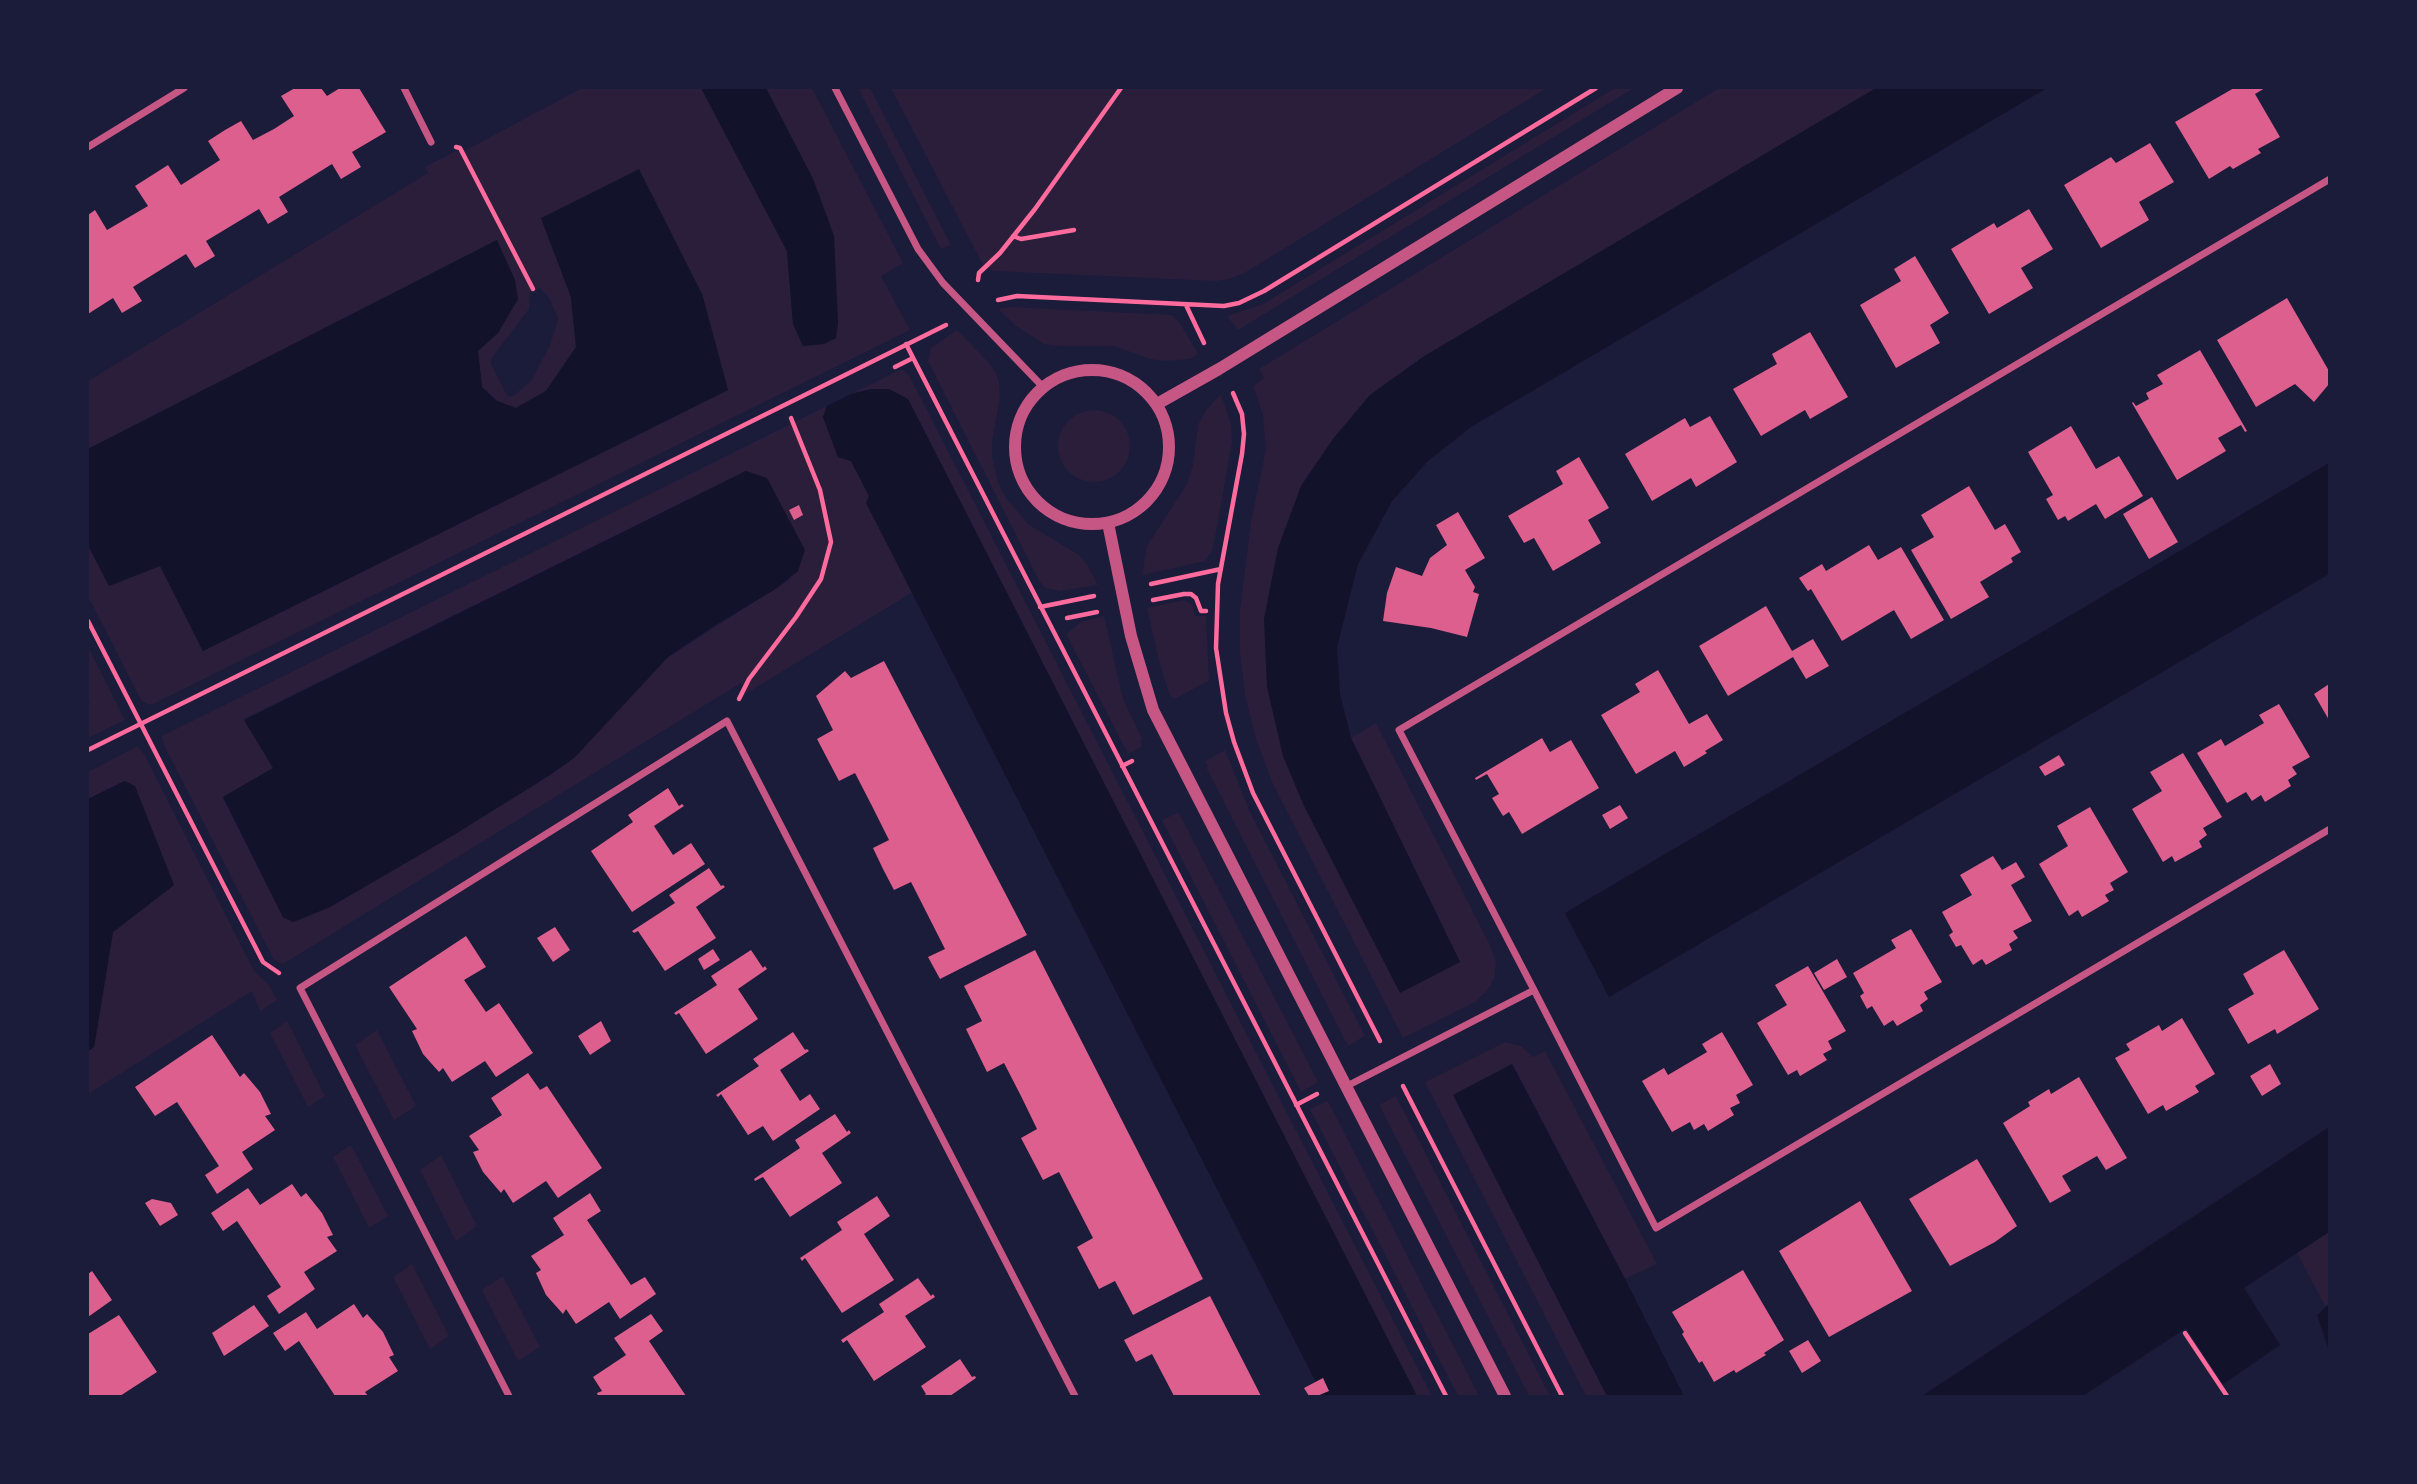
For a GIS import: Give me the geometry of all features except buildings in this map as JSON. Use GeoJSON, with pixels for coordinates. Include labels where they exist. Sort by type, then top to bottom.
{"type":"FeatureCollection","features":[{"type":"Feature","properties":{"kind":"street"},"geometry":{"type":"LineString","coordinates":[[88,147],[184,88]]}},
{"type":"Feature","properties":{"kind":"street"},"geometry":{"type":"LineString","coordinates":[[404,88],[431,142]]}},
{"type":"Feature","properties":{"kind":"street"},"geometry":{"type":"LineString","coordinates":[[835,88],[918,249],[943,283],[1043,387]]}},
{"type":"Feature","properties":{"kind":"street"},"geometry":{"type":"LineString","coordinates":[[1157,404],[1219,369],[1677,88]]}},
{"type":"Feature","properties":{"kind":"street"},"geometry":{"type":"LineString","coordinates":[[2329,179],[1399,730],[1656,1228],[2329,829]]}},
{"type":"Feature","properties":{"kind":"street"},"geometry":{"type":"LineString","coordinates":[[1090,369],[1116,373],[1140,385],[1157,404],[1167,426],[1170,452],[1164,476],[1151,498],[1132,514],[1108,523],[1083,524],[1058,516],[1037,502],[1022,480],[1015,456],[1016,430],[1026,406],[1043,387],[1065,374],[1090,369]]}},
{"type":"Feature","properties":{"kind":"street"},"geometry":{"type":"LineString","coordinates":[[1108,523],[1131,636],[1153,710],[1505,1396]]}},
{"type":"Feature","properties":{"kind":"street"},"geometry":{"type":"LineString","coordinates":[[509,1396],[300,988],[727,721],[1074,1396]]}},
{"type":"Feature","properties":{"kind":"street"},"geometry":{"type":"LineString","coordinates":[[1345,1087],[1534,990]]}},
{"type":"Feature","properties":{"kind":"path"},"geometry":{"type":"LineString","coordinates":[[971,312],[979,273],[1000,253],[1121,88]]}},
{"type":"Feature","properties":{"kind":"path"},"geometry":{"type":"LineString","coordinates":[[88,750],[994,300],[1017,296],[1224,306],[1253,298],[1596,88]]}},
{"type":"Feature","properties":{"kind":"path"},"geometry":{"type":"LineString","coordinates":[[431,142],[460,148],[533,289]]}},
{"type":"Feature","properties":{"kind":"path"},"geometry":{"type":"LineString","coordinates":[[1013,236],[1021,239],[1074,230]]}},
{"type":"Feature","properties":{"kind":"path"},"geometry":{"type":"LineString","coordinates":[[1186,305],[1197,331],[1238,405],[1244,435],[1218,584],[1216,648],[1226,713],[1237,751],[1253,793],[1562,1396]]}},
{"type":"Feature","properties":{"kind":"path"},"geometry":{"type":"LineString","coordinates":[[906,344],[1446,1396]]}},
{"type":"Feature","properties":{"kind":"path"},"geometry":{"type":"LineString","coordinates":[[895,367],[913,358]]}},
{"type":"Feature","properties":{"kind":"path"},"geometry":{"type":"LineString","coordinates":[[727,721],[749,679],[821,579],[831,542],[820,490],[791,418]]}},
{"type":"Feature","properties":{"kind":"path"},"geometry":{"type":"LineString","coordinates":[[1146,602],[1191,594],[1196,598],[1201,611],[1206,611]]}},
{"type":"Feature","properties":{"kind":"path"},"geometry":{"type":"LineString","coordinates":[[1067,618],[1104,610]]}},
{"type":"Feature","properties":{"kind":"path"},"geometry":{"type":"LineString","coordinates":[[88,621],[263,962],[300,988]]}},
{"type":"Feature","properties":{"kind":"path"},"geometry":{"type":"LineString","coordinates":[[1122,766],[1132,761]]}},
{"type":"Feature","properties":{"kind":"path"},"geometry":{"type":"LineString","coordinates":[[2185,1333],[2227,1396]]}},
{"type":"Feature","properties":{"kind":"shaded area"},"geometry":{"type":"Polygon","coordinates":[[[582,88],[701,88],[787,251],[793,324],[834,236],[813,179],[766,88],[812,88],[903,263],[881,276],[910,330],[153,704],[147,704],[141,700],[88,596],[88,545],[109,586],[160,565],[203,651],[728,390],[702,294],[541,218],[571,297],[576,347],[546,391],[516,408],[497,401],[482,387],[478,351],[498,333],[497,240],[88,449],[88,381],[428,173],[425,167],[454,152],[468,149],[582,88]],[[540,288],[530,292],[529,309],[491,359],[508,397],[531,381],[550,345],[558,318],[549,298],[540,288]]]}},
{"type":"Feature","properties":{"kind":"shaded area"},"geometry":{"type":"Polygon","coordinates":[[[701,88],[766,88],[813,179],[834,236],[838,323],[836,338],[824,344],[803,346],[793,324],[787,251],[701,88]]]}},
{"type":"Feature","properties":{"kind":"shaded area"},"geometry":{"type":"Polygon","coordinates":[[[858,88],[870,88],[951,245],[941,249],[858,88]]]}},
{"type":"Feature","properties":{"kind":"shaded area"},"geometry":{"type":"Polygon","coordinates":[[[891,88],[1547,88],[1246,272],[1230,279],[1216,281],[994,271],[984,267],[891,88]]]}},
{"type":"Feature","properties":{"kind":"shaded area"},"geometry":{"type":"Polygon","coordinates":[[[1615,88],[1634,88],[1238,330],[1227,316],[1263,304],[1615,88]]]}},
{"type":"Feature","properties":{"kind":"shaded area"},"geometry":{"type":"Polygon","coordinates":[[[1719,88],[1876,88],[1423,357],[1370,395],[1333,439],[1301,486],[1264,619],[1460,962],[1351,738],[1376,723],[1490,945],[1496,962],[1494,979],[1487,991],[1475,1002],[1403,1038],[1272,782],[1256,739],[1245,695],[1240,652],[1240,609],[1251,522],[1266,449],[1263,415],[1253,386],[1264,378],[1259,369],[1719,88]]]}},
{"type":"Feature","properties":{"kind":"shaded area"},"geometry":{"type":"Polygon","coordinates":[[[1876,88],[2047,88],[1471,427],[1428,461],[1392,501],[1358,564],[1337,647],[1340,694],[1351,738],[1460,962],[1400,993],[1304,806],[1283,756],[1267,687],[1264,619],[1278,548],[1301,486],[1333,439],[1370,395],[1423,357],[1876,88]]]}},
{"type":"Feature","properties":{"kind":"shaded area"},"geometry":{"type":"Polygon","coordinates":[[[639,169],[702,294],[728,390],[203,651],[160,566],[109,586],[88,545],[88,449],[497,240],[515,280],[518,299],[498,333],[478,351],[482,387],[497,401],[516,408],[546,391],[576,347],[571,297],[541,218],[639,169]]]}},
{"type":"Feature","properties":{"kind":"shaded area"},"geometry":{"type":"Polygon","coordinates":[[[1010,307],[1172,315],[1180,323],[1198,354],[1190,359],[1166,361],[1150,359],[1114,346],[1044,344],[1016,326],[998,309],[1010,307]]]}},
{"type":"Feature","properties":{"kind":"shaded area"},"geometry":{"type":"Polygon","coordinates":[[[957,330],[988,362],[999,383],[1000,397],[992,456],[998,483],[1006,498],[1028,524],[1079,555],[1098,585],[1060,591],[1045,588],[1040,582],[928,361],[931,348],[957,330]]]}},
{"type":"Feature","properties":{"kind":"shaded area"},"geometry":{"type":"Polygon","coordinates":[[[902,369],[910,377],[1432,1396],[1417,1396],[908,399],[871,389],[851,394],[902,369]]]}},
{"type":"Feature","properties":{"kind":"shaded area"},"geometry":{"type":"Polygon","coordinates":[[[871,389],[889,389],[908,399],[1417,1396],[1323,1396],[866,503],[869,496],[851,461],[838,457],[823,417],[827,406],[851,394],[871,389]]]}},
{"type":"Feature","properties":{"kind":"shaded area"},"geometry":{"type":"Polygon","coordinates":[[[1221,394],[1231,424],[1232,443],[1213,549],[1205,561],[1142,575],[1147,546],[1187,484],[1193,465],[1198,425],[1206,410],[1221,394]]]}},
{"type":"Feature","properties":{"kind":"shaded area"},"geometry":{"type":"Polygon","coordinates":[[[827,406],[823,417],[838,457],[851,461],[869,496],[867,503],[913,592],[747,693],[741,683],[283,964],[274,960],[164,745],[162,736],[827,406]],[[746,471],[244,719],[274,768],[223,798],[283,917],[293,922],[330,907],[550,775],[575,757],[668,657],[790,579],[746,471]]]}},
{"type":"Feature","properties":{"kind":"shaded area"},"geometry":{"type":"Polygon","coordinates":[[[1094,410],[1114,416],[1124,426],[1130,446],[1124,466],[1114,476],[1094,482],[1074,476],[1064,466],[1058,446],[1064,426],[1074,416],[1094,410]]]}},
{"type":"Feature","properties":{"kind":"shaded area"},"geometry":{"type":"Polygon","coordinates":[[[2329,463],[2329,574],[1609,997],[1565,913],[2329,463]]]}},
{"type":"Feature","properties":{"kind":"shaded area"},"geometry":{"type":"Polygon","coordinates":[[[746,471],[767,478],[805,550],[798,571],[777,588],[668,657],[575,757],[550,775],[330,907],[293,922],[283,917],[223,797],[273,768],[244,720],[746,471]]]}},
{"type":"Feature","properties":{"kind":"shaded area"},"geometry":{"type":"Polygon","coordinates":[[[1184,600],[1193,605],[1195,616],[1206,616],[1209,681],[1174,699],[1169,694],[1159,661],[1147,608],[1184,600]]]}},
{"type":"Feature","properties":{"kind":"shaded area"},"geometry":{"type":"Polygon","coordinates":[[[1104,616],[1123,699],[1143,740],[1140,741],[1143,746],[1128,754],[1066,634],[1081,622],[1104,616]]]}},
{"type":"Feature","properties":{"kind":"shaded area"},"geometry":{"type":"Polygon","coordinates":[[[88,647],[125,720],[88,738],[90,704],[88,647]]]}},
{"type":"Feature","properties":{"kind":"shaded area"},"geometry":{"type":"Polygon","coordinates":[[[138,746],[254,971],[269,985],[277,1000],[260,1011],[252,991],[88,1094],[88,1051],[94,1047],[113,932],[174,885],[124,781],[88,799],[88,772],[138,746]]]}},
{"type":"Feature","properties":{"kind":"shaded area"},"geometry":{"type":"Polygon","coordinates":[[[1225,750],[1249,810],[1365,1036],[1348,1046],[1206,767],[1208,766],[1205,761],[1225,750]]]}},
{"type":"Feature","properties":{"kind":"shaded area"},"geometry":{"type":"Polygon","coordinates":[[[125,781],[135,786],[174,885],[113,932],[94,1047],[88,1051],[88,799],[125,781]]]}},
{"type":"Feature","properties":{"kind":"shaded area"},"geometry":{"type":"Polygon","coordinates":[[[1177,813],[1317,1080],[1317,1083],[1301,1092],[1162,820],[1177,813]]]}},
{"type":"Feature","properties":{"kind":"shaded area"},"geometry":{"type":"Polygon","coordinates":[[[287,1021],[325,1096],[308,1107],[270,1033],[287,1021]]]}},
{"type":"Feature","properties":{"kind":"shaded area"},"geometry":{"type":"Polygon","coordinates":[[[377,1030],[416,1106],[394,1120],[355,1045],[377,1030]]]}},
{"type":"Feature","properties":{"kind":"shaded area"},"geometry":{"type":"Polygon","coordinates":[[[1505,1042],[1521,1046],[1533,1057],[1545,1051],[1657,1264],[1625,1279],[1513,1065],[1453,1095],[1607,1396],[1586,1396],[1425,1082],[1505,1042]]]}},
{"type":"Feature","properties":{"kind":"shaded area"},"geometry":{"type":"Polygon","coordinates":[[[1512,1064],[1684,1396],[1607,1396],[1453,1095],[1512,1064]]]}},
{"type":"Feature","properties":{"kind":"shaded area"},"geometry":{"type":"Polygon","coordinates":[[[1396,1096],[1550,1396],[1529,1396],[1379,1105],[1396,1096]]]}},
{"type":"Feature","properties":{"kind":"shaded area"},"geometry":{"type":"Polygon","coordinates":[[[1327,1101],[1479,1396],[1458,1396],[1310,1109],[1327,1101]]]}},
{"type":"Feature","properties":{"kind":"shaded area"},"geometry":{"type":"Polygon","coordinates":[[[2329,1127],[2329,1232],[2244,1288],[2280,1345],[2223,1384],[2186,1328],[2083,1396],[1922,1396],[2329,1127]]]}},
{"type":"Feature","properties":{"kind":"shaded area"},"geometry":{"type":"Polygon","coordinates":[[[351,1145],[388,1216],[369,1228],[333,1157],[351,1145]]]}},
{"type":"Feature","properties":{"kind":"shaded area"},"geometry":{"type":"Polygon","coordinates":[[[441,1155],[477,1226],[456,1241],[420,1170],[441,1155]]]}},
{"type":"Feature","properties":{"kind":"shaded area"},"geometry":{"type":"Polygon","coordinates":[[[2329,1232],[2329,1304],[2325,1306],[2297,1253],[2329,1232]]]}},
{"type":"Feature","properties":{"kind":"shaded area"},"geometry":{"type":"Polygon","coordinates":[[[412,1264],[449,1336],[430,1349],[393,1277],[412,1264]]]}},
{"type":"Feature","properties":{"kind":"shaded area"},"geometry":{"type":"Polygon","coordinates":[[[503,1276],[540,1347],[518,1361],[482,1290],[503,1276]]]}},
{"type":"Feature","properties":{"kind":"shaded area"},"geometry":{"type":"Polygon","coordinates":[[[2329,1304],[2329,1351],[2317,1315],[2329,1304]]]}}]}
